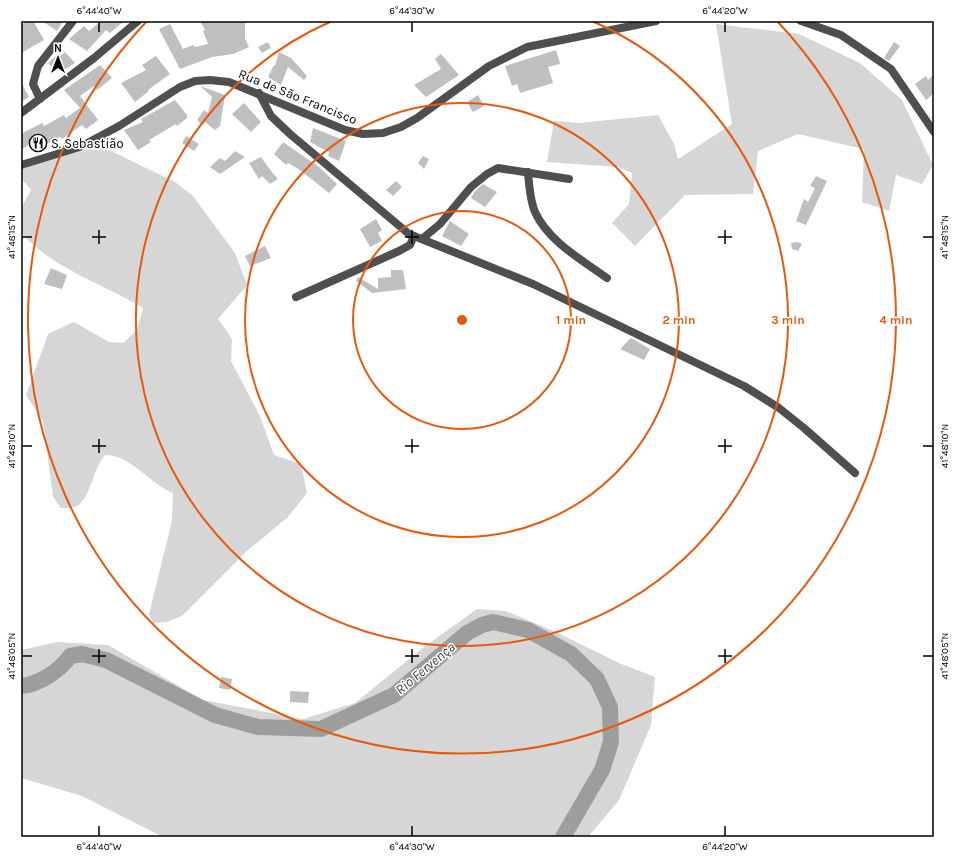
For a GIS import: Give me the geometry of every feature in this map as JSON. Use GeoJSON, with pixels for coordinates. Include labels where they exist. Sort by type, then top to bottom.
{"type":"FeatureCollection","features":[{"type":"Feature","properties":{"kind":"street"},"geometry":{"type":"LineString","coordinates":[[40,99],[33,84],[38,66],[73,21]]}},
{"type":"Feature","properties":{"kind":"street"},"geometry":{"type":"LineString","coordinates":[[21,113],[94,58],[138,21]]}},
{"type":"Feature","properties":{"kind":"street","name":"Rua de São Francisco"},"geometry":{"type":"LineString","coordinates":[[21,165],[80,147],[119,126],[180,87],[195,81],[210,80],[229,82],[345,130],[363,134],[383,133],[417,118],[490,66],[527,47],[656,21]]}},
{"type":"Feature","properties":{"kind":"street"},"geometry":{"type":"LineString","coordinates":[[801,21],[841,35],[891,68],[934,132]]}},
{"type":"Feature","properties":{"kind":"street"},"geometry":{"type":"LineString","coordinates":[[258,93],[272,116],[290,134],[332,171],[414,236],[533,284],[744,386],[779,408],[855,473]]}},
{"type":"Feature","properties":{"kind":"street"},"geometry":{"type":"LineString","coordinates":[[422,239],[440,224],[471,187],[486,174],[498,168],[568,178]]}},
{"type":"Feature","properties":{"kind":"street"},"geometry":{"type":"LineString","coordinates":[[528,172],[530,191],[535,212],[547,230],[559,243],[607,278]]}},
{"type":"Feature","properties":{"kind":"street"},"geometry":{"type":"LineString","coordinates":[[296,296],[399,251],[410,245],[414,236]]}},
{"type":"Feature","properties":{"kind":"shaded area"},"geometry":{"type":"Polygon","coordinates":[[[716,24],[799,34],[860,63],[902,100],[933,165],[922,184],[896,175],[889,211],[862,202],[864,149],[798,134],[758,151],[753,194],[685,195],[635,246],[612,223],[629,204],[632,173],[618,167],[547,162],[554,121],[579,123],[658,115],[674,144],[678,159],[732,124],[716,24]]]}},
{"type":"Feature","properties":{"kind":"shaded area"},"geometry":{"type":"Polygon","coordinates":[[[89,149],[109,150],[175,182],[193,196],[235,253],[247,285],[218,319],[232,340],[231,361],[260,416],[274,455],[301,464],[307,493],[288,517],[247,551],[182,616],[167,622],[153,623],[149,614],[172,521],[173,493],[156,483],[132,465],[114,456],[105,455],[97,467],[85,497],[81,502],[75,507],[61,508],[53,497],[43,421],[26,395],[48,334],[74,322],[109,342],[123,343],[137,330],[143,308],[79,275],[49,257],[34,246],[21,233],[21,208],[31,190],[21,178],[21,169],[89,149]]]}},
{"type":"Feature","properties":{"kind":"shaded area"},"geometry":{"type":"Polygon","coordinates":[[[477,609],[506,611],[558,633],[619,663],[655,677],[651,725],[619,800],[588,837],[163,837],[82,796],[21,778],[21,650],[57,642],[108,645],[203,700],[303,719],[355,703],[424,647],[477,609]]]}},
{"type":"Feature","properties":{"kind":"building"},"geometry":{"type":"Polygon","coordinates":[[[28,21],[33,21],[44,40],[21,53],[21,25],[28,21]]]}},
{"type":"Feature","properties":{"kind":"building"},"geometry":{"type":"Polygon","coordinates":[[[42,21],[63,21],[57,31],[42,21]]]}},
{"type":"Feature","properties":{"kind":"building"},"geometry":{"type":"Polygon","coordinates":[[[101,21],[124,21],[110,33],[106,30],[87,51],[69,39],[84,26],[89,31],[101,21]]]}},
{"type":"Feature","properties":{"kind":"building"},"geometry":{"type":"Polygon","coordinates":[[[200,21],[245,21],[245,39],[249,47],[233,54],[212,57],[180,69],[159,29],[170,24],[183,49],[193,45],[195,47],[208,44],[203,31],[205,30],[200,21]]]}},
{"type":"Feature","properties":{"kind":"building"},"geometry":{"type":"Polygon","coordinates":[[[268,42],[271,48],[262,53],[258,47],[268,42]]]}},
{"type":"Feature","properties":{"kind":"building"},"geometry":{"type":"Polygon","coordinates":[[[894,42],[900,46],[889,61],[884,58],[894,42]]]}},
{"type":"Feature","properties":{"kind":"building"},"geometry":{"type":"Polygon","coordinates":[[[556,50],[560,64],[548,67],[553,83],[520,93],[517,84],[512,86],[505,66],[556,50]]]}},
{"type":"Feature","properties":{"kind":"building"},"geometry":{"type":"Polygon","coordinates":[[[65,52],[75,63],[63,71],[59,69],[56,70],[48,63],[56,56],[58,58],[65,52]]]}},
{"type":"Feature","properties":{"kind":"building"},"geometry":{"type":"Polygon","coordinates":[[[279,52],[291,58],[307,76],[304,80],[288,67],[281,85],[268,77],[274,65],[275,66],[279,52]]]}},
{"type":"Feature","properties":{"kind":"building"},"geometry":{"type":"Polygon","coordinates":[[[441,54],[459,75],[426,97],[414,85],[441,69],[435,59],[441,54]]]}},
{"type":"Feature","properties":{"kind":"building"},"geometry":{"type":"Polygon","coordinates":[[[156,56],[170,74],[148,90],[149,91],[135,102],[121,83],[146,70],[142,65],[156,56]]]}},
{"type":"Feature","properties":{"kind":"building"},"geometry":{"type":"Polygon","coordinates":[[[100,65],[112,78],[97,90],[94,86],[80,96],[98,120],[86,129],[82,125],[62,139],[60,137],[37,149],[33,142],[21,150],[21,134],[42,123],[44,126],[64,115],[66,118],[80,108],[64,90],[100,65]]]}},
{"type":"Feature","properties":{"kind":"building"},"geometry":{"type":"Polygon","coordinates":[[[934,74],[934,93],[926,100],[915,84],[926,76],[928,80],[934,74]]]}},
{"type":"Feature","properties":{"kind":"building"},"geometry":{"type":"Polygon","coordinates":[[[21,82],[29,97],[21,102],[21,82]]]}},
{"type":"Feature","properties":{"kind":"building"},"geometry":{"type":"Polygon","coordinates":[[[200,86],[225,95],[220,126],[215,130],[205,122],[202,125],[197,120],[204,110],[208,113],[212,97],[200,86]]]}},
{"type":"Feature","properties":{"kind":"building"},"geometry":{"type":"Polygon","coordinates":[[[478,95],[484,106],[473,112],[467,102],[478,95]]]}},
{"type":"Feature","properties":{"kind":"building"},"geometry":{"type":"Polygon","coordinates":[[[175,100],[187,115],[187,118],[177,126],[176,124],[149,140],[151,142],[138,150],[124,130],[143,122],[141,119],[175,100]]]}},
{"type":"Feature","properties":{"kind":"building"},"geometry":{"type":"Polygon","coordinates":[[[244,103],[261,122],[251,132],[232,114],[244,103]]]}},
{"type":"Feature","properties":{"kind":"building"},"geometry":{"type":"Polygon","coordinates":[[[313,128],[346,141],[339,161],[328,156],[329,152],[310,142],[313,128]]]}},
{"type":"Feature","properties":{"kind":"building"},"geometry":{"type":"Polygon","coordinates":[[[186,136],[199,144],[194,151],[182,143],[186,136]]]}},
{"type":"Feature","properties":{"kind":"building"},"geometry":{"type":"Polygon","coordinates":[[[283,142],[319,167],[337,184],[329,193],[300,170],[288,163],[286,165],[274,154],[283,142]]]}},
{"type":"Feature","properties":{"kind":"building"},"geometry":{"type":"Polygon","coordinates":[[[235,151],[245,157],[220,174],[210,167],[220,158],[225,161],[235,151]]]}},
{"type":"Feature","properties":{"kind":"building"},"geometry":{"type":"Polygon","coordinates":[[[423,156],[429,159],[424,169],[418,163],[423,156]]]}},
{"type":"Feature","properties":{"kind":"building"},"geometry":{"type":"Polygon","coordinates":[[[261,157],[278,179],[270,184],[262,176],[259,179],[249,163],[261,157]]]}},
{"type":"Feature","properties":{"kind":"building"},"geometry":{"type":"Polygon","coordinates":[[[816,176],[827,181],[806,225],[796,221],[804,199],[808,202],[815,188],[810,186],[816,176]]]}},
{"type":"Feature","properties":{"kind":"building"},"geometry":{"type":"Polygon","coordinates":[[[396,181],[402,187],[393,196],[386,190],[396,181]]]}},
{"type":"Feature","properties":{"kind":"building"},"geometry":{"type":"Polygon","coordinates":[[[483,184],[497,192],[485,207],[471,198],[475,191],[483,184]]]}},
{"type":"Feature","properties":{"kind":"building"},"geometry":{"type":"Polygon","coordinates":[[[376,219],[382,230],[378,233],[382,241],[370,247],[360,229],[376,219]]]}},
{"type":"Feature","properties":{"kind":"building"},"geometry":{"type":"Polygon","coordinates":[[[450,221],[469,234],[461,246],[442,236],[450,221]]]}},
{"type":"Feature","properties":{"kind":"building"},"geometry":{"type":"Polygon","coordinates":[[[798,242],[802,244],[798,251],[792,249],[791,243],[798,242]]]}},
{"type":"Feature","properties":{"kind":"building"},"geometry":{"type":"Polygon","coordinates":[[[265,246],[271,258],[250,266],[245,256],[265,246]]]}},
{"type":"Feature","properties":{"kind":"building"},"geometry":{"type":"Polygon","coordinates":[[[51,268],[67,275],[62,289],[44,284],[51,268]]]}},
{"type":"Feature","properties":{"kind":"building"},"geometry":{"type":"Polygon","coordinates":[[[391,270],[403,270],[406,289],[372,293],[356,281],[358,277],[378,289],[378,278],[391,277],[391,270]]]}},
{"type":"Feature","properties":{"kind":"building"},"geometry":{"type":"Polygon","coordinates":[[[631,338],[650,349],[644,360],[620,349],[631,338]]]}},
{"type":"Feature","properties":{"kind":"building"},"geometry":{"type":"Polygon","coordinates":[[[221,677],[232,679],[230,690],[219,688],[221,677]]]}},
{"type":"Feature","properties":{"kind":"building"},"geometry":{"type":"Polygon","coordinates":[[[290,691],[309,692],[308,703],[290,702],[290,691]]]}},
{"type":"Feature","properties":{"kind":"waterway","name":"Rio Fervença"},"geometry":{"type":"LineString","coordinates":[[21,686],[42,680],[61,666],[70,656],[82,654],[106,660],[215,715],[258,727],[321,729],[394,695],[467,633],[482,625],[493,622],[528,630],[571,654],[597,679],[610,707],[611,742],[602,770],[563,837]]}},
{"type":"Feature","properties":{"kind":"place","name":"S. Sebastião"},"geometry":{"type":"Point","coordinates":[38,143]}}]}
